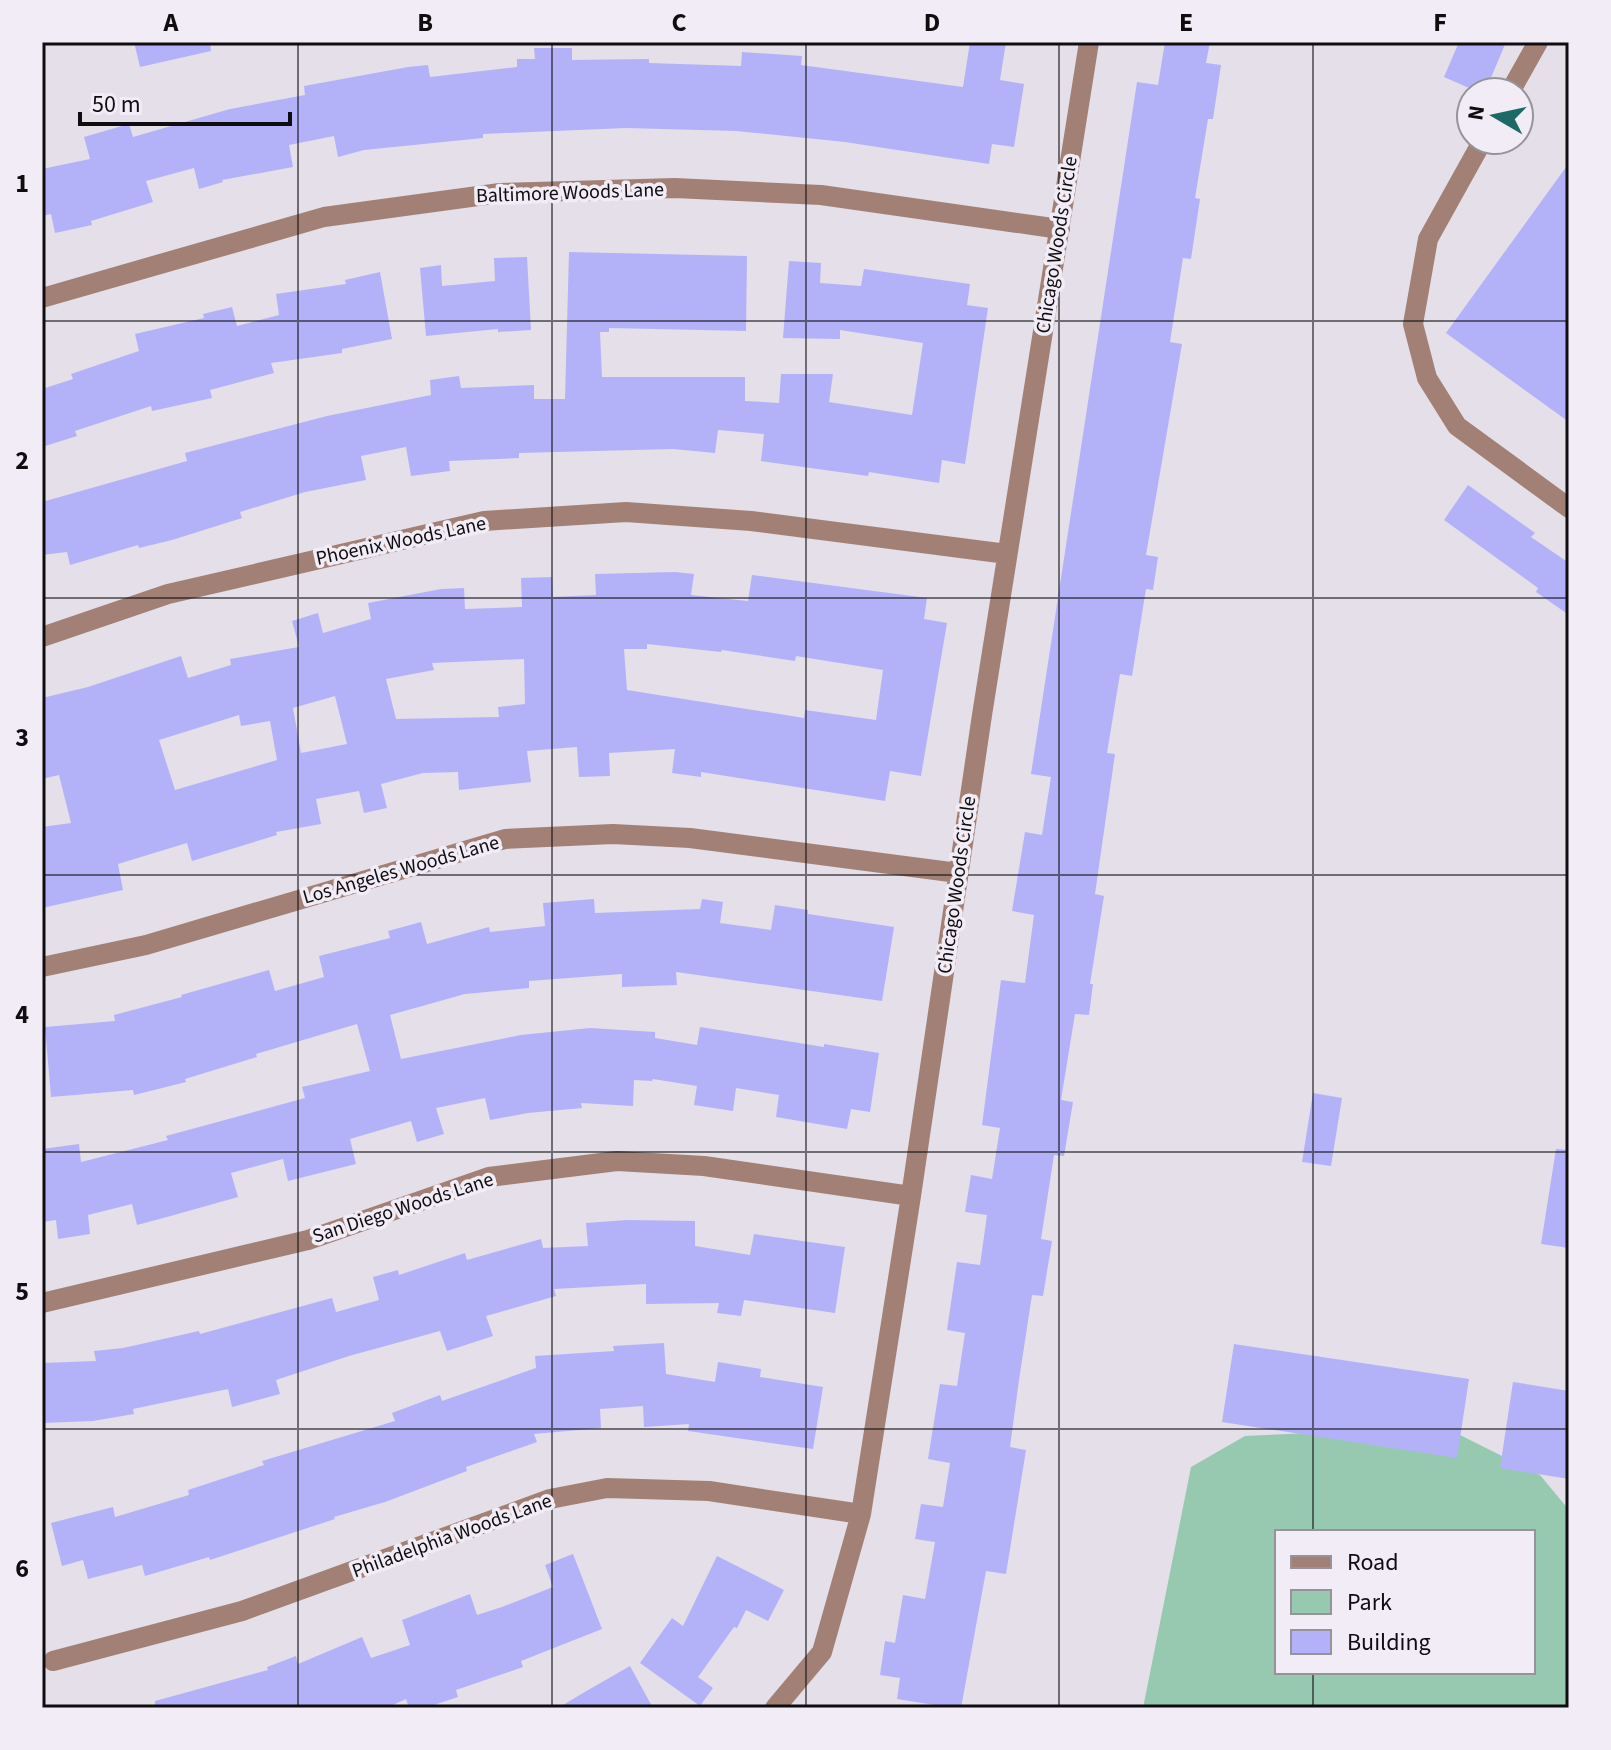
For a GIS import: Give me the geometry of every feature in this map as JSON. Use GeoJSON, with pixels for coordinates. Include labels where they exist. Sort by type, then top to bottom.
{"type":"FeatureCollection","features":[{"type":"Feature","properties":{"kind":"street","name":"Chicago Woods Circle"},"geometry":{"type":"LineString","coordinates":[[775,1708],[822,1652],[861,1514],[1007,554],[1089,42]]}},
{"type":"Feature","properties":{"kind":"street"},"geometry":{"type":"LineString","coordinates":[[1519,76],[1538,42]]}},
{"type":"Feature","properties":{"kind":"street"},"geometry":{"type":"LineString","coordinates":[[1474,156],[1428,239],[1413,324],[1427,378],[1457,426],[1569,508]]}},
{"type":"Feature","properties":{"kind":"street","name":"Baltimore Woods Lane"},"geometry":{"type":"LineString","coordinates":[[42,298],[324,217],[500,193],[675,188],[821,195],[1060,229]]}},
{"type":"Feature","properties":{"kind":"street","name":"Phoenix Woods Lane"},"geometry":{"type":"LineString","coordinates":[[42,637],[168,594],[484,521],[626,512],[751,521],[1007,554]]}},
{"type":"Feature","properties":{"kind":"street","name":"Los Angeles Woods Lane"},"geometry":{"type":"LineString","coordinates":[[42,967],[146,945],[505,839],[613,834],[690,838],[958,873]]}},
{"type":"Feature","properties":{"kind":"street","name":"San Diego Woods Lane"},"geometry":{"type":"LineString","coordinates":[[42,1303],[308,1240],[489,1177],[617,1161],[704,1166],[911,1196]]}},
{"type":"Feature","properties":{"kind":"street","name":"Philadelphia Woods Lane"},"geometry":{"type":"LineString","coordinates":[[53,1661],[242,1611],[550,1499],[607,1488],[709,1491],[861,1514]]}},
{"type":"Feature","properties":{"kind":"green space"},"geometry":{"type":"Polygon","coordinates":[[[1444,1427],[1540,1475],[1569,1510],[1569,1708],[1143,1708],[1191,1467],[1245,1436],[1444,1427]]]}},
{"type":"Feature","properties":{"kind":"building"},"geometry":{"type":"Polygon","coordinates":[[[134,42],[210,42],[211,51],[140,67],[134,42]]]}},
{"type":"Feature","properties":{"kind":"building"},"geometry":{"type":"Polygon","coordinates":[[[970,42],[1006,42],[1000,80],[1024,84],[1014,147],[992,144],[989,164],[845,142],[736,131],[626,128],[483,134],[483,138],[364,150],[338,157],[334,136],[289,145],[293,167],[222,180],[199,189],[194,168],[146,181],[153,202],[91,221],[92,225],[55,233],[51,214],[42,216],[42,169],[90,159],[84,137],[129,124],[133,137],[230,109],[305,95],[304,86],[428,65],[430,77],[517,67],[517,59],[535,59],[534,48],[572,48],[572,60],[649,59],[649,63],[741,66],[742,52],[802,56],[801,65],[963,87],[970,42]]]}},
{"type":"Feature","properties":{"kind":"building"},"geometry":{"type":"Polygon","coordinates":[[[1165,42],[1210,42],[1206,63],[1221,65],[1213,119],[1208,119],[1195,198],[1200,199],[1191,259],[1183,258],[1170,342],[1182,344],[1146,555],[1158,557],[1153,590],[1146,589],[1132,676],[1120,674],[1107,753],[1115,754],[1095,894],[1104,896],[1090,984],[1093,984],[1089,1015],[1075,1014],[1061,1100],[1073,1102],[1064,1156],[1054,1155],[1041,1239],[1052,1241],[1043,1296],[1032,1295],[1019,1380],[1010,1447],[1026,1450],[1006,1574],[986,1571],[961,1708],[953,1708],[897,1699],[900,1678],[880,1675],[885,1641],[895,1643],[903,1595],[925,1599],[935,1542],[915,1539],[921,1504],[943,1507],[950,1463],[928,1459],[940,1384],[957,1386],[965,1333],[947,1330],[957,1262],[980,1265],[987,1215],[965,1212],[971,1175],[992,1179],[1000,1128],[982,1125],[1001,980],[1025,983],[1034,915],[1012,911],[1025,832],[1042,835],[1051,777],[1031,774],[1137,82],[1158,85],[1165,42]]]}},
{"type":"Feature","properties":{"kind":"building"},"geometry":{"type":"Polygon","coordinates":[[[1459,42],[1506,42],[1492,76],[1455,76],[1455,82],[1444,77],[1459,42]]]}},
{"type":"Feature","properties":{"kind":"building"},"geometry":{"type":"Polygon","coordinates":[[[1569,163],[1569,422],[1446,333],[1569,163]]]}},
{"type":"Feature","properties":{"kind":"building"},"geometry":{"type":"Polygon","coordinates":[[[569,252],[747,256],[746,331],[609,328],[609,332],[600,332],[602,377],[745,377],[745,401],[779,403],[781,374],[833,374],[829,402],[912,415],[923,343],[840,330],[840,339],[783,338],[789,261],[821,263],[820,283],[861,286],[864,269],[970,284],[967,305],[988,308],[965,464],[942,460],[939,483],[869,472],[868,476],[761,461],[764,434],[718,430],[715,453],[673,449],[519,453],[519,458],[449,461],[450,471],[411,476],[406,447],[361,456],[366,480],[305,492],[240,512],[242,518],[172,540],[139,548],[138,545],[70,565],[67,552],[42,555],[42,502],[187,461],[185,453],[327,416],[431,395],[430,380],[459,376],[461,388],[534,385],[534,399],[565,399],[569,252]]]}},
{"type":"Feature","properties":{"kind":"building"},"geometry":{"type":"Polygon","coordinates":[[[527,257],[531,330],[498,332],[498,329],[426,336],[420,268],[441,265],[442,286],[495,281],[494,258],[527,257]]]}},
{"type":"Feature","properties":{"kind":"building"},"geometry":{"type":"Polygon","coordinates":[[[380,272],[392,339],[342,349],[342,353],[271,363],[274,373],[210,390],[212,398],[152,411],[151,406],[75,431],[77,436],[42,447],[42,389],[73,379],[71,374],[139,351],[135,334],[204,318],[203,314],[232,307],[237,326],[279,315],[276,294],[346,284],[345,280],[380,272]]]}},
{"type":"Feature","properties":{"kind":"building"},"geometry":{"type":"Polygon","coordinates":[[[1468,485],[1535,533],[1531,537],[1569,563],[1569,615],[1536,592],[1538,588],[1444,520],[1468,485]]]}},
{"type":"Feature","properties":{"kind":"building"},"geometry":{"type":"Polygon","coordinates":[[[595,574],[694,574],[691,595],[748,601],[752,575],[927,598],[924,619],[947,623],[921,776],[890,771],[885,801],[701,772],[701,777],[672,773],[675,749],[609,753],[610,776],[579,777],[577,747],[527,751],[531,782],[459,790],[458,772],[423,773],[381,784],[387,808],[364,813],[359,791],[316,799],[321,824],[276,832],[277,835],[192,861],[187,843],[118,864],[123,890],[42,908],[42,827],[71,823],[59,775],[42,779],[42,698],[88,687],[181,656],[188,678],[231,665],[230,659],[299,647],[292,621],[318,613],[323,633],[371,619],[368,603],[441,589],[464,588],[465,609],[522,607],[521,578],[552,577],[553,597],[596,595],[595,574]],[[647,644],[647,649],[624,649],[627,690],[804,718],[805,710],[876,720],[883,670],[796,656],[795,661],[722,650],[647,644]],[[524,659],[432,663],[434,670],[386,679],[396,719],[499,717],[498,707],[525,704],[524,659]],[[335,696],[293,708],[301,753],[347,744],[335,696]],[[239,715],[159,740],[175,790],[277,760],[270,721],[241,726],[239,715]]]}},
{"type":"Feature","properties":{"kind":"building"},"geometry":{"type":"Polygon","coordinates":[[[594,899],[595,913],[700,909],[702,899],[723,902],[720,923],[771,930],[775,905],[808,910],[808,914],[894,927],[882,1001],[676,972],[677,985],[622,987],[622,974],[529,981],[529,988],[465,994],[390,1015],[401,1059],[521,1035],[590,1028],[655,1032],[655,1038],[697,1045],[700,1027],[879,1053],[870,1112],[851,1109],[847,1129],[776,1117],[779,1095],[736,1088],[733,1111],[694,1105],[697,1086],[653,1079],[634,1080],[633,1106],[581,1103],[582,1108],[490,1120],[485,1098],[436,1108],[444,1134],[417,1142],[411,1121],[350,1139],[356,1164],[288,1181],[283,1159],[231,1173],[238,1197],[167,1217],[137,1225],[132,1204],[88,1215],[90,1234],[58,1239],[56,1220],[42,1222],[42,1149],[79,1144],[81,1162],[168,1140],[166,1136],[305,1098],[302,1087],[370,1071],[357,1024],[256,1054],[257,1057],[185,1079],[186,1082],[134,1095],[133,1090],[51,1097],[45,1027],[115,1021],[114,1015],[269,970],[275,991],[324,977],[319,956],[390,938],[388,931],[421,922],[427,944],[489,927],[490,932],[545,926],[543,903],[594,899]]]}},
{"type":"Feature","properties":{"kind":"building"},"geometry":{"type":"Polygon","coordinates":[[[1313,1093],[1342,1098],[1331,1166],[1302,1162],[1313,1093]]]}},
{"type":"Feature","properties":{"kind":"building"},"geometry":{"type":"Polygon","coordinates":[[[1556,1149],[1569,1150],[1569,1248],[1541,1244],[1556,1149]]]}},
{"type":"Feature","properties":{"kind":"building"},"geometry":{"type":"Polygon","coordinates":[[[695,1221],[695,1246],[750,1255],[754,1234],[845,1247],[835,1313],[744,1300],[741,1316],[717,1313],[719,1303],[646,1304],[646,1284],[554,1289],[556,1296],[486,1316],[493,1336],[447,1351],[440,1331],[276,1380],[280,1394],[232,1407],[228,1389],[133,1409],[134,1414],[93,1421],[42,1423],[42,1363],[96,1361],[94,1351],[123,1348],[199,1331],[200,1334],[332,1298],[336,1312],[379,1300],[373,1277],[398,1270],[399,1275],[465,1253],[467,1260],[541,1239],[543,1248],[588,1246],[586,1223],[695,1221]]]}},
{"type":"Feature","properties":{"kind":"building"},"geometry":{"type":"Polygon","coordinates":[[[664,1343],[666,1374],[715,1382],[718,1362],[761,1369],[760,1377],[823,1387],[813,1449],[688,1431],[689,1424],[644,1427],[643,1406],[600,1409],[601,1428],[534,1434],[537,1442],[466,1467],[467,1471],[385,1502],[210,1560],[209,1557],[145,1576],[142,1565],[88,1579],[83,1560],[62,1566],[51,1523],[113,1507],[115,1517],[189,1495],[188,1490],[264,1465],[262,1461],[395,1421],[392,1413],[440,1395],[442,1401],[536,1368],[535,1356],[614,1351],[613,1346],[664,1343]]]}},
{"type":"Feature","properties":{"kind":"building"},"geometry":{"type":"Polygon","coordinates":[[[1234,1344],[1469,1379],[1457,1458],[1222,1422],[1234,1344]]]}},
{"type":"Feature","properties":{"kind":"building"},"geometry":{"type":"Polygon","coordinates":[[[1513,1382],[1569,1391],[1569,1479],[1500,1468],[1513,1382]]]}},
{"type":"Feature","properties":{"kind":"building"},"geometry":{"type":"Polygon","coordinates":[[[573,1554],[602,1629],[521,1661],[523,1667],[456,1690],[458,1697],[425,1708],[409,1708],[406,1699],[386,1708],[155,1708],[155,1701],[268,1670],[267,1667],[296,1656],[298,1664],[362,1637],[371,1658],[410,1645],[402,1620],[470,1594],[477,1615],[502,1607],[553,1587],[545,1565],[573,1554]]]}},
{"type":"Feature","properties":{"kind":"building"},"geometry":{"type":"Polygon","coordinates":[[[717,1556],[784,1590],[768,1621],[746,1610],[737,1628],[734,1627],[698,1677],[713,1688],[700,1706],[640,1663],[672,1618],[683,1626],[717,1556]]]}},
{"type":"Feature","properties":{"kind":"building"},"geometry":{"type":"Polygon","coordinates":[[[630,1666],[653,1708],[558,1708],[583,1693],[630,1666]]]}}]}
